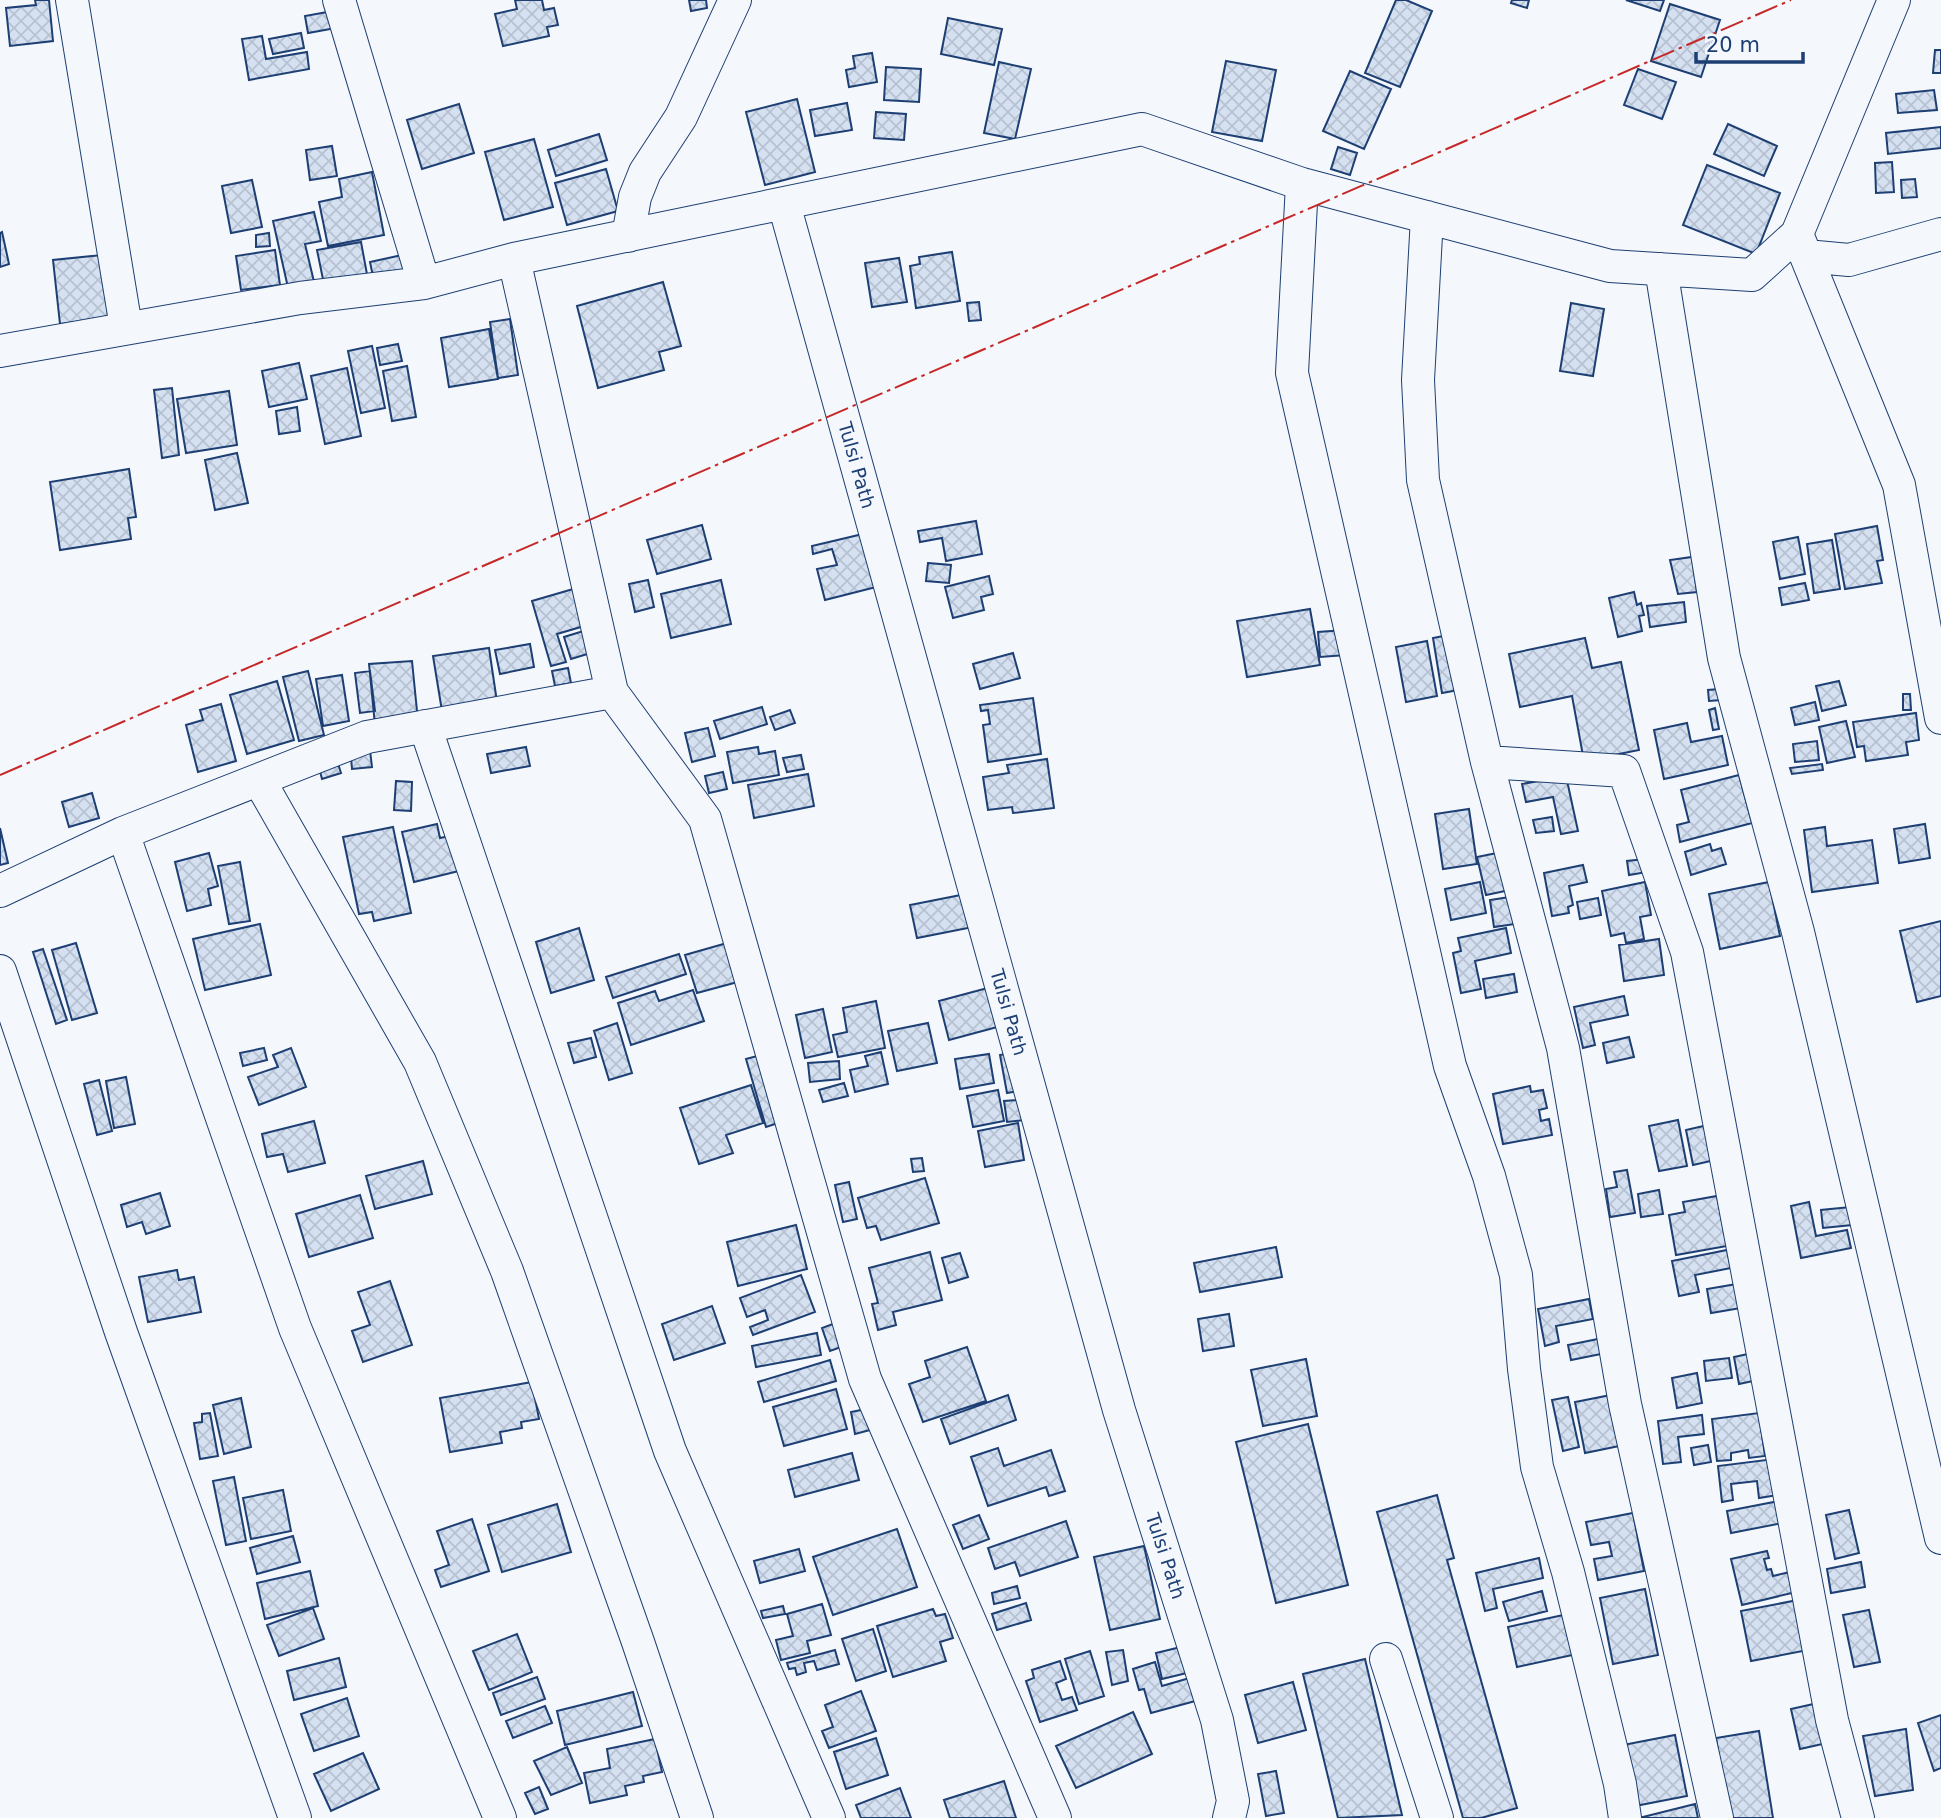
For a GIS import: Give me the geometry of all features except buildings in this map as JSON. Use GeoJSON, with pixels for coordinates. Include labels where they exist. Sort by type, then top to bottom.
{"type":"FeatureCollection","features":[{"type":"Feature","properties":{"kind":"street"},"geometry":{"type":"LineString","coordinates":[[72,0],[126,327]]}},
{"type":"Feature","properties":{"kind":"street"},"geometry":{"type":"LineString","coordinates":[[339,0],[424,283]]}},
{"type":"Feature","properties":{"kind":"street"},"geometry":{"type":"LineString","coordinates":[[628,236],[635,197],[645,172],[681,117],[736,0]]}},
{"type":"Feature","properties":{"kind":"street"},"geometry":{"type":"LineString","coordinates":[[0,351],[300,298],[424,283],[514,259],[1142,129],[1302,184],[1610,266],[1752,275],[1802,245],[1894,0]]}},
{"type":"Feature","properties":{"kind":"street"},"geometry":{"type":"LineString","coordinates":[[1302,184],[1292,373],[1450,1066],[1489,1176],[1516,1275],[1536,1467],[1568,1572],[1620,1784],[1625,1818]]}},
{"type":"Feature","properties":{"kind":"street","name":"Tulsi Path"},"geometry":{"type":"LineString","coordinates":[[784,204],[1116,1397],[1217,1720],[1233,1801],[1229,1818]]}},
{"type":"Feature","properties":{"kind":"street"},"geometry":{"type":"LineString","coordinates":[[1427,217],[1418,380],[1423,480],[1486,762],[1563,1048],[1625,1404],[1717,1818]]}},
{"type":"Feature","properties":{"kind":"street"},"geometry":{"type":"LineString","coordinates":[[1802,245],[1849,260],[1941,234]]}},
{"type":"Feature","properties":{"kind":"street"},"geometry":{"type":"LineString","coordinates":[[1802,245],[1899,485],[1941,718]]}},
{"type":"Feature","properties":{"kind":"street"},"geometry":{"type":"LineString","coordinates":[[514,259],[612,692],[705,818],[865,1379],[1055,1818]]}},
{"type":"Feature","properties":{"kind":"street"},"geometry":{"type":"LineString","coordinates":[[1661,269],[1724,658],[1798,932],[1941,1538]]}},
{"type":"Feature","properties":{"kind":"street"},"geometry":{"type":"LineString","coordinates":[[0,891],[123,833],[367,737],[612,692]]}},
{"type":"Feature","properties":{"kind":"street"},"geometry":{"type":"LineString","coordinates":[[425,726],[670,1451],[829,1818]]}},
{"type":"Feature","properties":{"kind":"street"},"geometry":{"type":"LineString","coordinates":[[1486,762],[1624,771],[1687,952],[1832,1720],[1858,1818]]}},
{"type":"Feature","properties":{"kind":"street"},"geometry":{"type":"LineString","coordinates":[[259,779],[425,1074],[507,1271],[697,1818]]}},
{"type":"Feature","properties":{"kind":"street"},"geometry":{"type":"LineString","coordinates":[[123,833],[295,1328],[500,1818]]}},
{"type":"Feature","properties":{"kind":"street"},"geometry":{"type":"LineString","coordinates":[[0,971],[121,1332],[295,1818]]}},
{"type":"Feature","properties":{"kind":"street"},"geometry":{"type":"LineString","coordinates":[[1386,1659],[1437,1818]]}},
{"type":"Feature","properties":{"kind":"power"},"geometry":{"type":"LineString","coordinates":[[0,775],[1791,0]]}}]}
